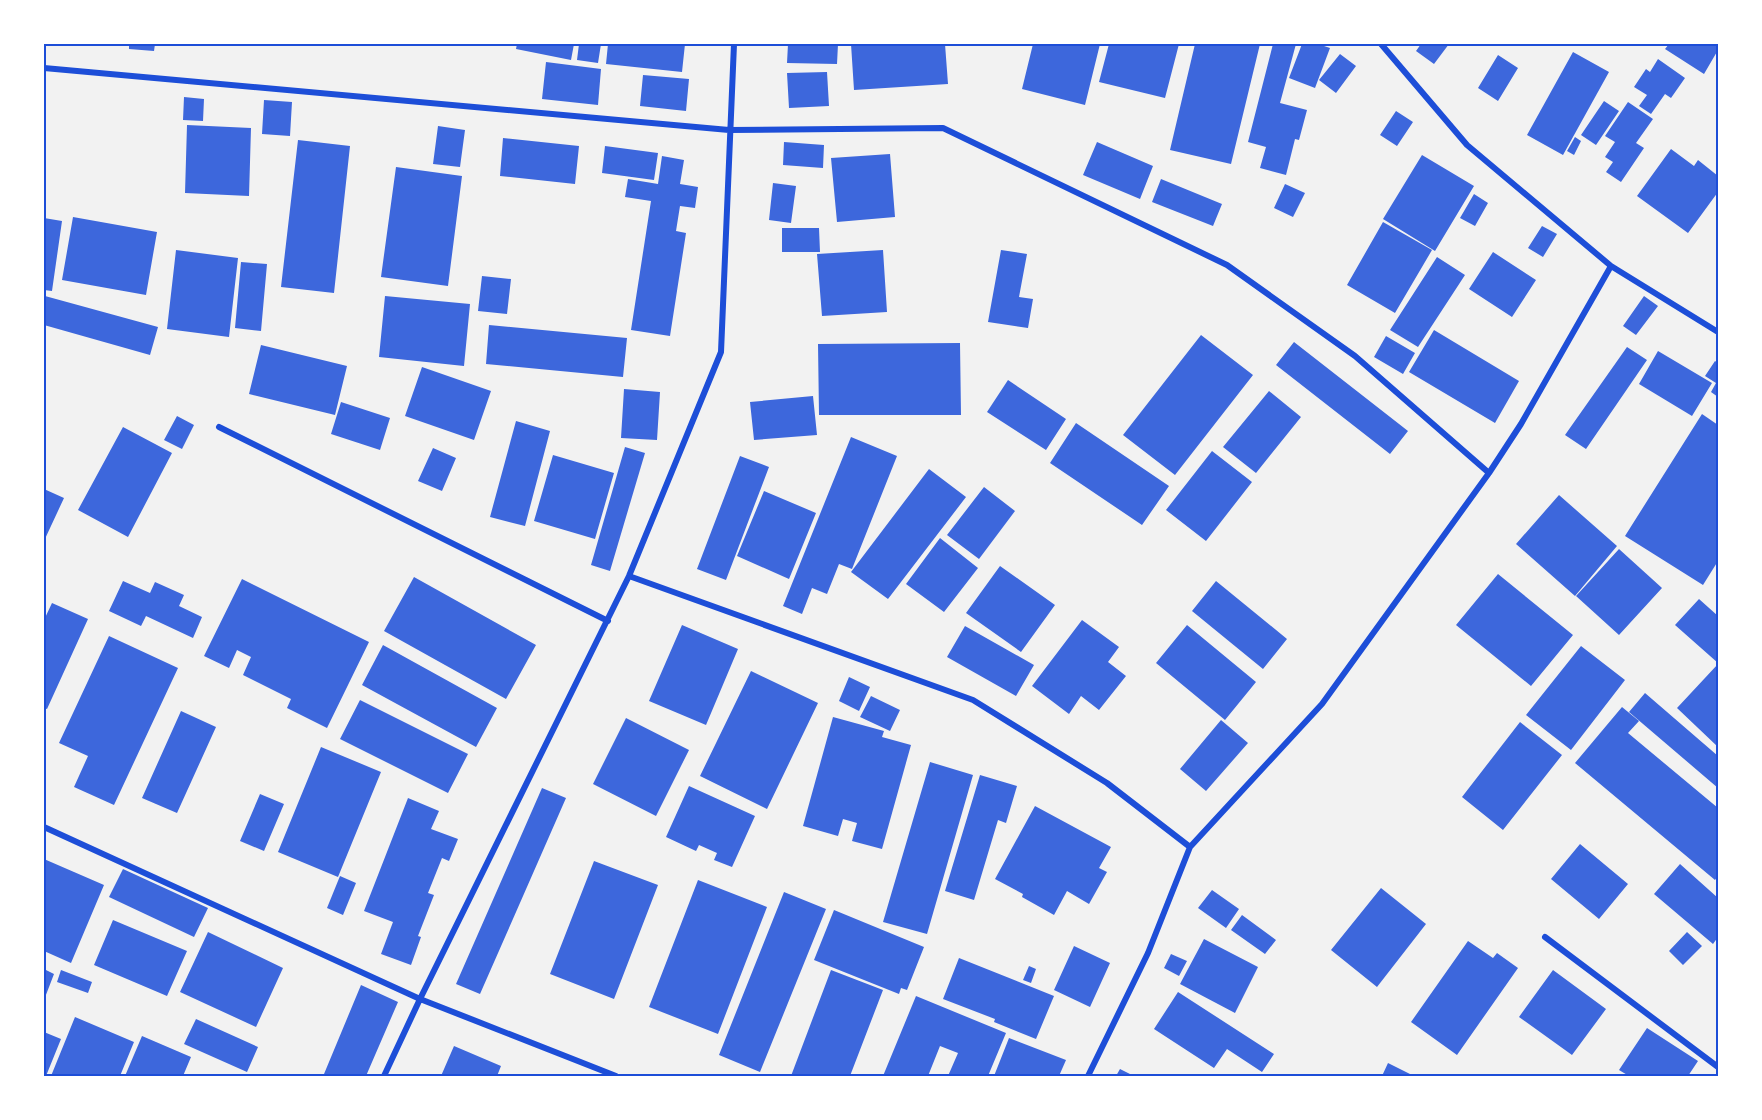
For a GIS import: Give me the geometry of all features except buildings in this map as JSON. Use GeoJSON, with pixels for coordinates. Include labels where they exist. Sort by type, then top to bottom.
{"type":"FeatureCollection","features":[{"type":"Feature","properties":{"kind":"street"},"geometry":{"type":"LineString","coordinates":[[384,1077],[420,999],[629,576],[721,352],[734,44]]}},
{"type":"Feature","properties":{"kind":"street"},"geometry":{"type":"LineString","coordinates":[[1381,44],[1467,145],[1611,266],[1719,332]]}},
{"type":"Feature","properties":{"kind":"street"},"geometry":{"type":"LineString","coordinates":[[44,68],[729,130],[943,128],[1227,265],[1355,356],[1490,473]]}},
{"type":"Feature","properties":{"kind":"street"},"geometry":{"type":"LineString","coordinates":[[1088,1077],[1148,953],[1190,847],[1322,704],[1490,473],[1521,424],[1611,266]]}},
{"type":"Feature","properties":{"kind":"street"},"geometry":{"type":"LineString","coordinates":[[219,427],[608,621]]}},
{"type":"Feature","properties":{"kind":"street"},"geometry":{"type":"LineString","coordinates":[[629,576],[973,700],[1107,783],[1190,847]]}},
{"type":"Feature","properties":{"kind":"street"},"geometry":{"type":"LineString","coordinates":[[44,827],[420,999],[616,1077]]}},
{"type":"Feature","properties":{"kind":"street"},"geometry":{"type":"LineString","coordinates":[[1545,937],[1719,1067]]}}]}
